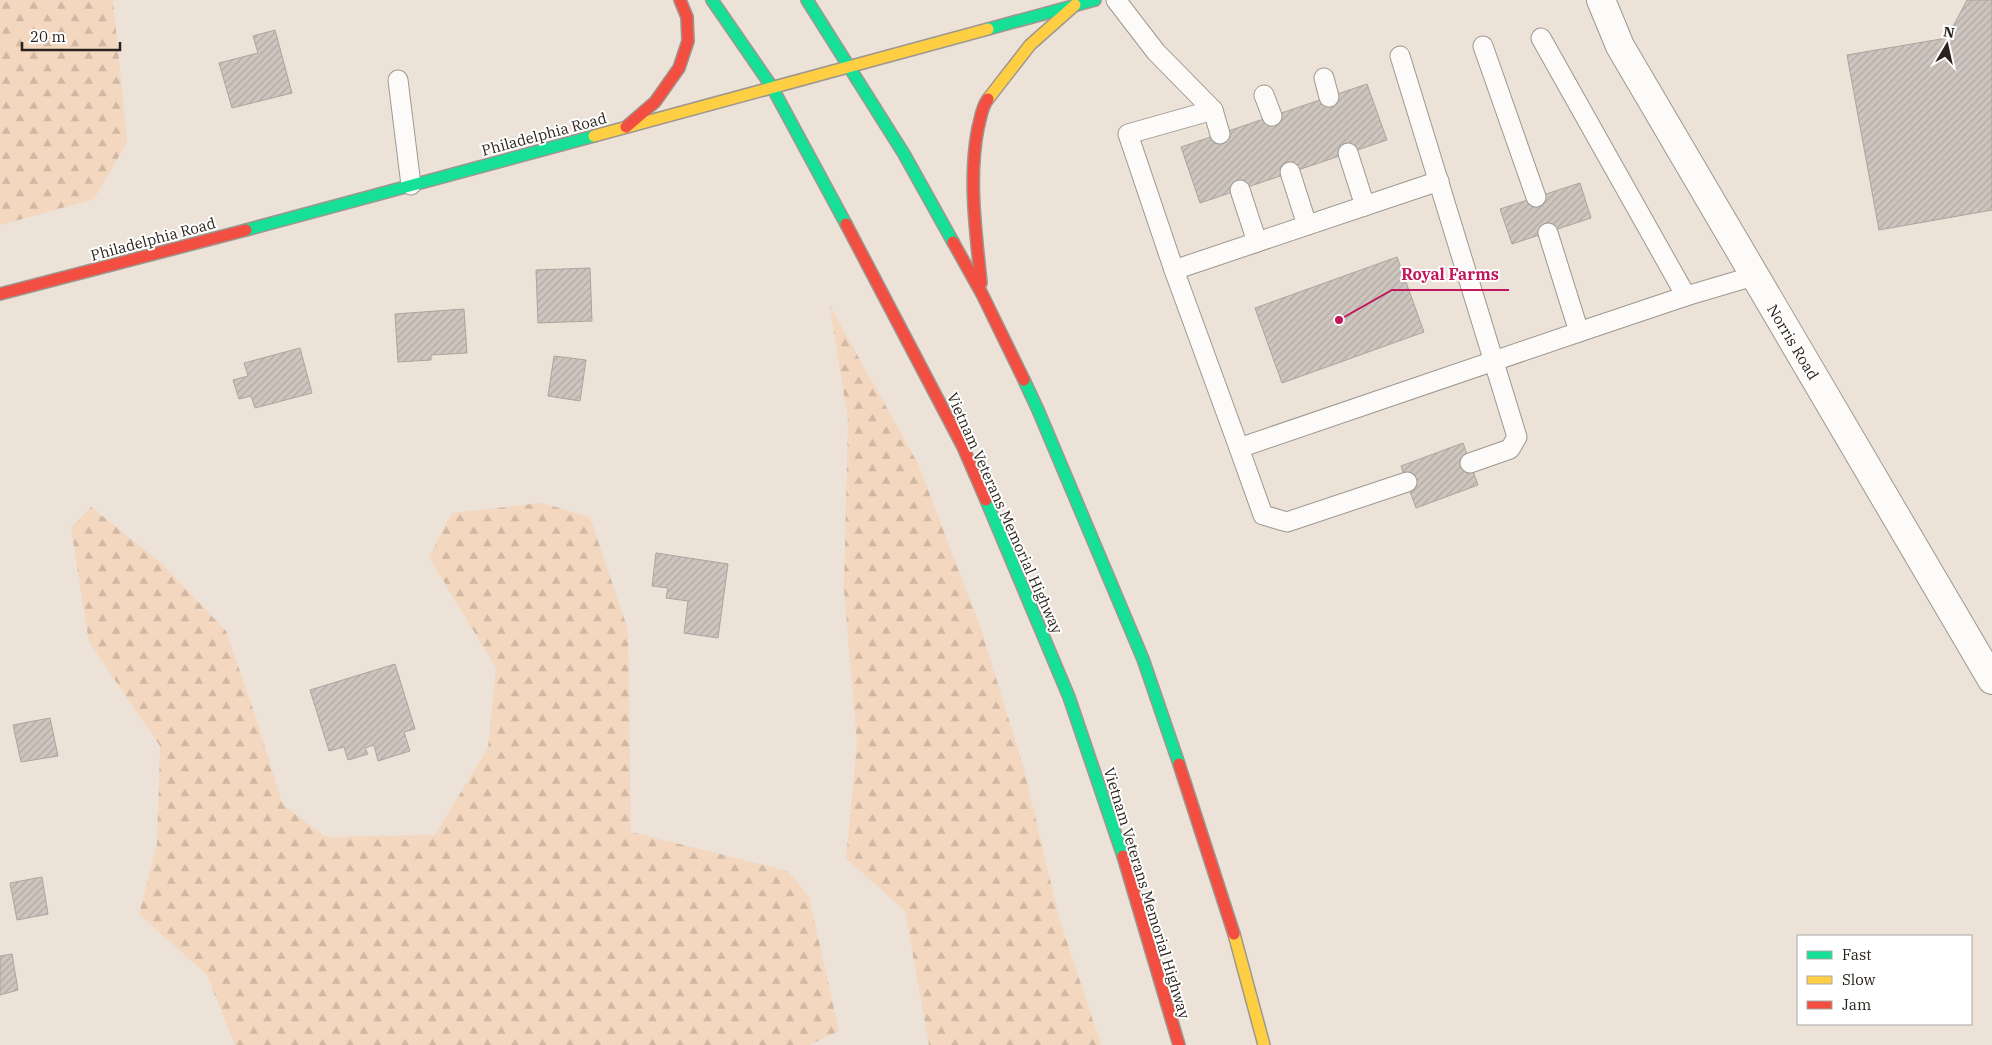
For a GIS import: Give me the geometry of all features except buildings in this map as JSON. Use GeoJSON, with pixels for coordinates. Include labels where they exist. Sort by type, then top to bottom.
{"type":"FeatureCollection","features":[{"type":"Feature","properties":{"kind":"main road"},"geometry":{"type":"LineString","coordinates":[[626,127],[655,102],[678,68],[688,41],[687,18],[680,0]]}},
{"type":"Feature","properties":{"kind":"main road","name":"Vietnam Veterans Memorial Highway"},"geometry":{"type":"LineString","coordinates":[[712,0],[772,87],[902,328],[963,447],[1069,697],[1131,880],[1179,1045]]}},
{"type":"Feature","properties":{"kind":"main road"},"geometry":{"type":"LineString","coordinates":[[807,0],[904,154],[982,294],[1038,410],[1143,659],[1203,835],[1246,974],[1264,1045]]}},
{"type":"Feature","properties":{"kind":"main road","name":"Philadelphia Road"},"geometry":{"type":"LineString","coordinates":[[0,294],[1096,0]]}},
{"type":"Feature","properties":{"kind":"main road"},"geometry":{"type":"LineString","coordinates":[[982,294],[974,207],[974,150],[983,106],[1030,45],[1075,5]]}},
{"type":"Feature","properties":{"kind":"street","name":"Norris Road"},"geometry":{"type":"LineString","coordinates":[[1601,0],[1620,46],[1992,680]]}},
{"type":"Feature","properties":{"kind":"lane"},"geometry":{"type":"LineString","coordinates":[[1116,0],[1156,52],[1213,110],[1220,134]]}},
{"type":"Feature","properties":{"kind":"lane"},"geometry":{"type":"LineString","coordinates":[[1541,38],[1686,296]]}},
{"type":"Feature","properties":{"kind":"lane"},"geometry":{"type":"LineString","coordinates":[[1483,46],[1536,197]]}},
{"type":"Feature","properties":{"kind":"lane"},"geometry":{"type":"LineString","coordinates":[[1400,56],[1517,436],[1510,449],[1470,463]]}},
{"type":"Feature","properties":{"kind":"lane"},"geometry":{"type":"LineString","coordinates":[[1324,78],[1329,97]]}},
{"type":"Feature","properties":{"kind":"lane"},"geometry":{"type":"LineString","coordinates":[[398,80],[410,185]]}},
{"type":"Feature","properties":{"kind":"lane"},"geometry":{"type":"LineString","coordinates":[[1264,95],[1272,116]]}},
{"type":"Feature","properties":{"kind":"lane"},"geometry":{"type":"LineString","coordinates":[[1213,110],[1128,134],[1174,270],[1263,515],[1287,522],[1407,482]]}},
{"type":"Feature","properties":{"kind":"lane"},"geometry":{"type":"LineString","coordinates":[[1348,153],[1365,206]]}},
{"type":"Feature","properties":{"kind":"lane"},"geometry":{"type":"LineString","coordinates":[[1290,172],[1307,225]]}},
{"type":"Feature","properties":{"kind":"lane"},"geometry":{"type":"LineString","coordinates":[[1174,270],[1439,181]]}},
{"type":"Feature","properties":{"kind":"lane"},"geometry":{"type":"LineString","coordinates":[[1240,190],[1257,242]]}},
{"type":"Feature","properties":{"kind":"lane"},"geometry":{"type":"LineString","coordinates":[[1548,233],[1579,332]]}},
{"type":"Feature","properties":{"kind":"lane"},"geometry":{"type":"LineString","coordinates":[[1239,448],[1686,296],[1754,276]]}},
{"type":"Feature","properties":{"kind":"green space"},"geometry":{"type":"Polygon","coordinates":[[[0,0],[113,0],[127,142],[94,199],[0,225],[0,0]]]}},
{"type":"Feature","properties":{"kind":"green space"},"geometry":{"type":"Polygon","coordinates":[[[830,306],[918,464],[980,626],[1024,769],[1059,918],[1101,1045],[929,1045],[905,911],[846,858],[857,744],[844,589],[848,420],[830,306]]]}},
{"type":"Feature","properties":{"kind":"green space"},"geometry":{"type":"Polygon","coordinates":[[[542,503],[590,517],[628,630],[631,832],[788,871],[809,897],[839,1031],[809,1045],[235,1045],[207,975],[139,914],[157,844],[160,746],[89,642],[71,528],[91,507],[160,562],[226,631],[283,805],[326,837],[435,835],[488,748],[496,668],[429,557],[452,513],[542,503]]]}},
{"type":"Feature","properties":{"kind":"traffic: fast"},"geometry":{"type":"LineString","coordinates":[[712,0],[772,87],[846,224]]}},
{"type":"Feature","properties":{"kind":"traffic: fast"},"geometry":{"type":"LineString","coordinates":[[807,0],[904,154],[953,242]]}},
{"type":"Feature","properties":{"kind":"traffic: fast"},"geometry":{"type":"LineString","coordinates":[[988,29],[1095,0]]}},
{"type":"Feature","properties":{"kind":"traffic: fast"},"geometry":{"type":"LineString","coordinates":[[246,230],[594,136]]}},
{"type":"Feature","properties":{"kind":"traffic: fast"},"geometry":{"type":"LineString","coordinates":[[1024,380],[1143,659],[1179,764]]}},
{"type":"Feature","properties":{"kind":"traffic: fast"},"geometry":{"type":"LineString","coordinates":[[986,500],[1069,697],[1123,856]]}},
{"type":"Feature","properties":{"kind":"traffic: slow"},"geometry":{"type":"LineString","coordinates":[[988,99],[1030,45],[1075,5]]}},
{"type":"Feature","properties":{"kind":"traffic: slow"},"geometry":{"type":"LineString","coordinates":[[594,136],[988,29]]}},
{"type":"Feature","properties":{"kind":"traffic: slow"},"geometry":{"type":"LineString","coordinates":[[1234,934],[1264,1045]]}},
{"type":"Feature","properties":{"kind":"traffic: jam"},"geometry":{"type":"LineString","coordinates":[[626,127],[655,102],[679,68],[688,41],[687,17],[680,0]]}},
{"type":"Feature","properties":{"kind":"traffic: jam"},"geometry":{"type":"LineString","coordinates":[[981,283],[973,186],[978,128],[988,99]]}},
{"type":"Feature","properties":{"kind":"traffic: jam"},"geometry":{"type":"LineString","coordinates":[[846,224],[963,447],[986,500]]}},
{"type":"Feature","properties":{"kind":"traffic: jam"},"geometry":{"type":"LineString","coordinates":[[0,294],[246,230]]}},
{"type":"Feature","properties":{"kind":"traffic: jam"},"geometry":{"type":"LineString","coordinates":[[953,242],[982,294],[1024,380]]}},
{"type":"Feature","properties":{"kind":"traffic: jam"},"geometry":{"type":"LineString","coordinates":[[1179,764],[1234,934]]}},
{"type":"Feature","properties":{"kind":"traffic: jam"},"geometry":{"type":"LineString","coordinates":[[1123,856],[1179,1045]]}},
{"type":"Feature","properties":{"kind":"place","name":"Royal Farms"},"geometry":{"type":"Point","coordinates":[1339,320]}}]}
